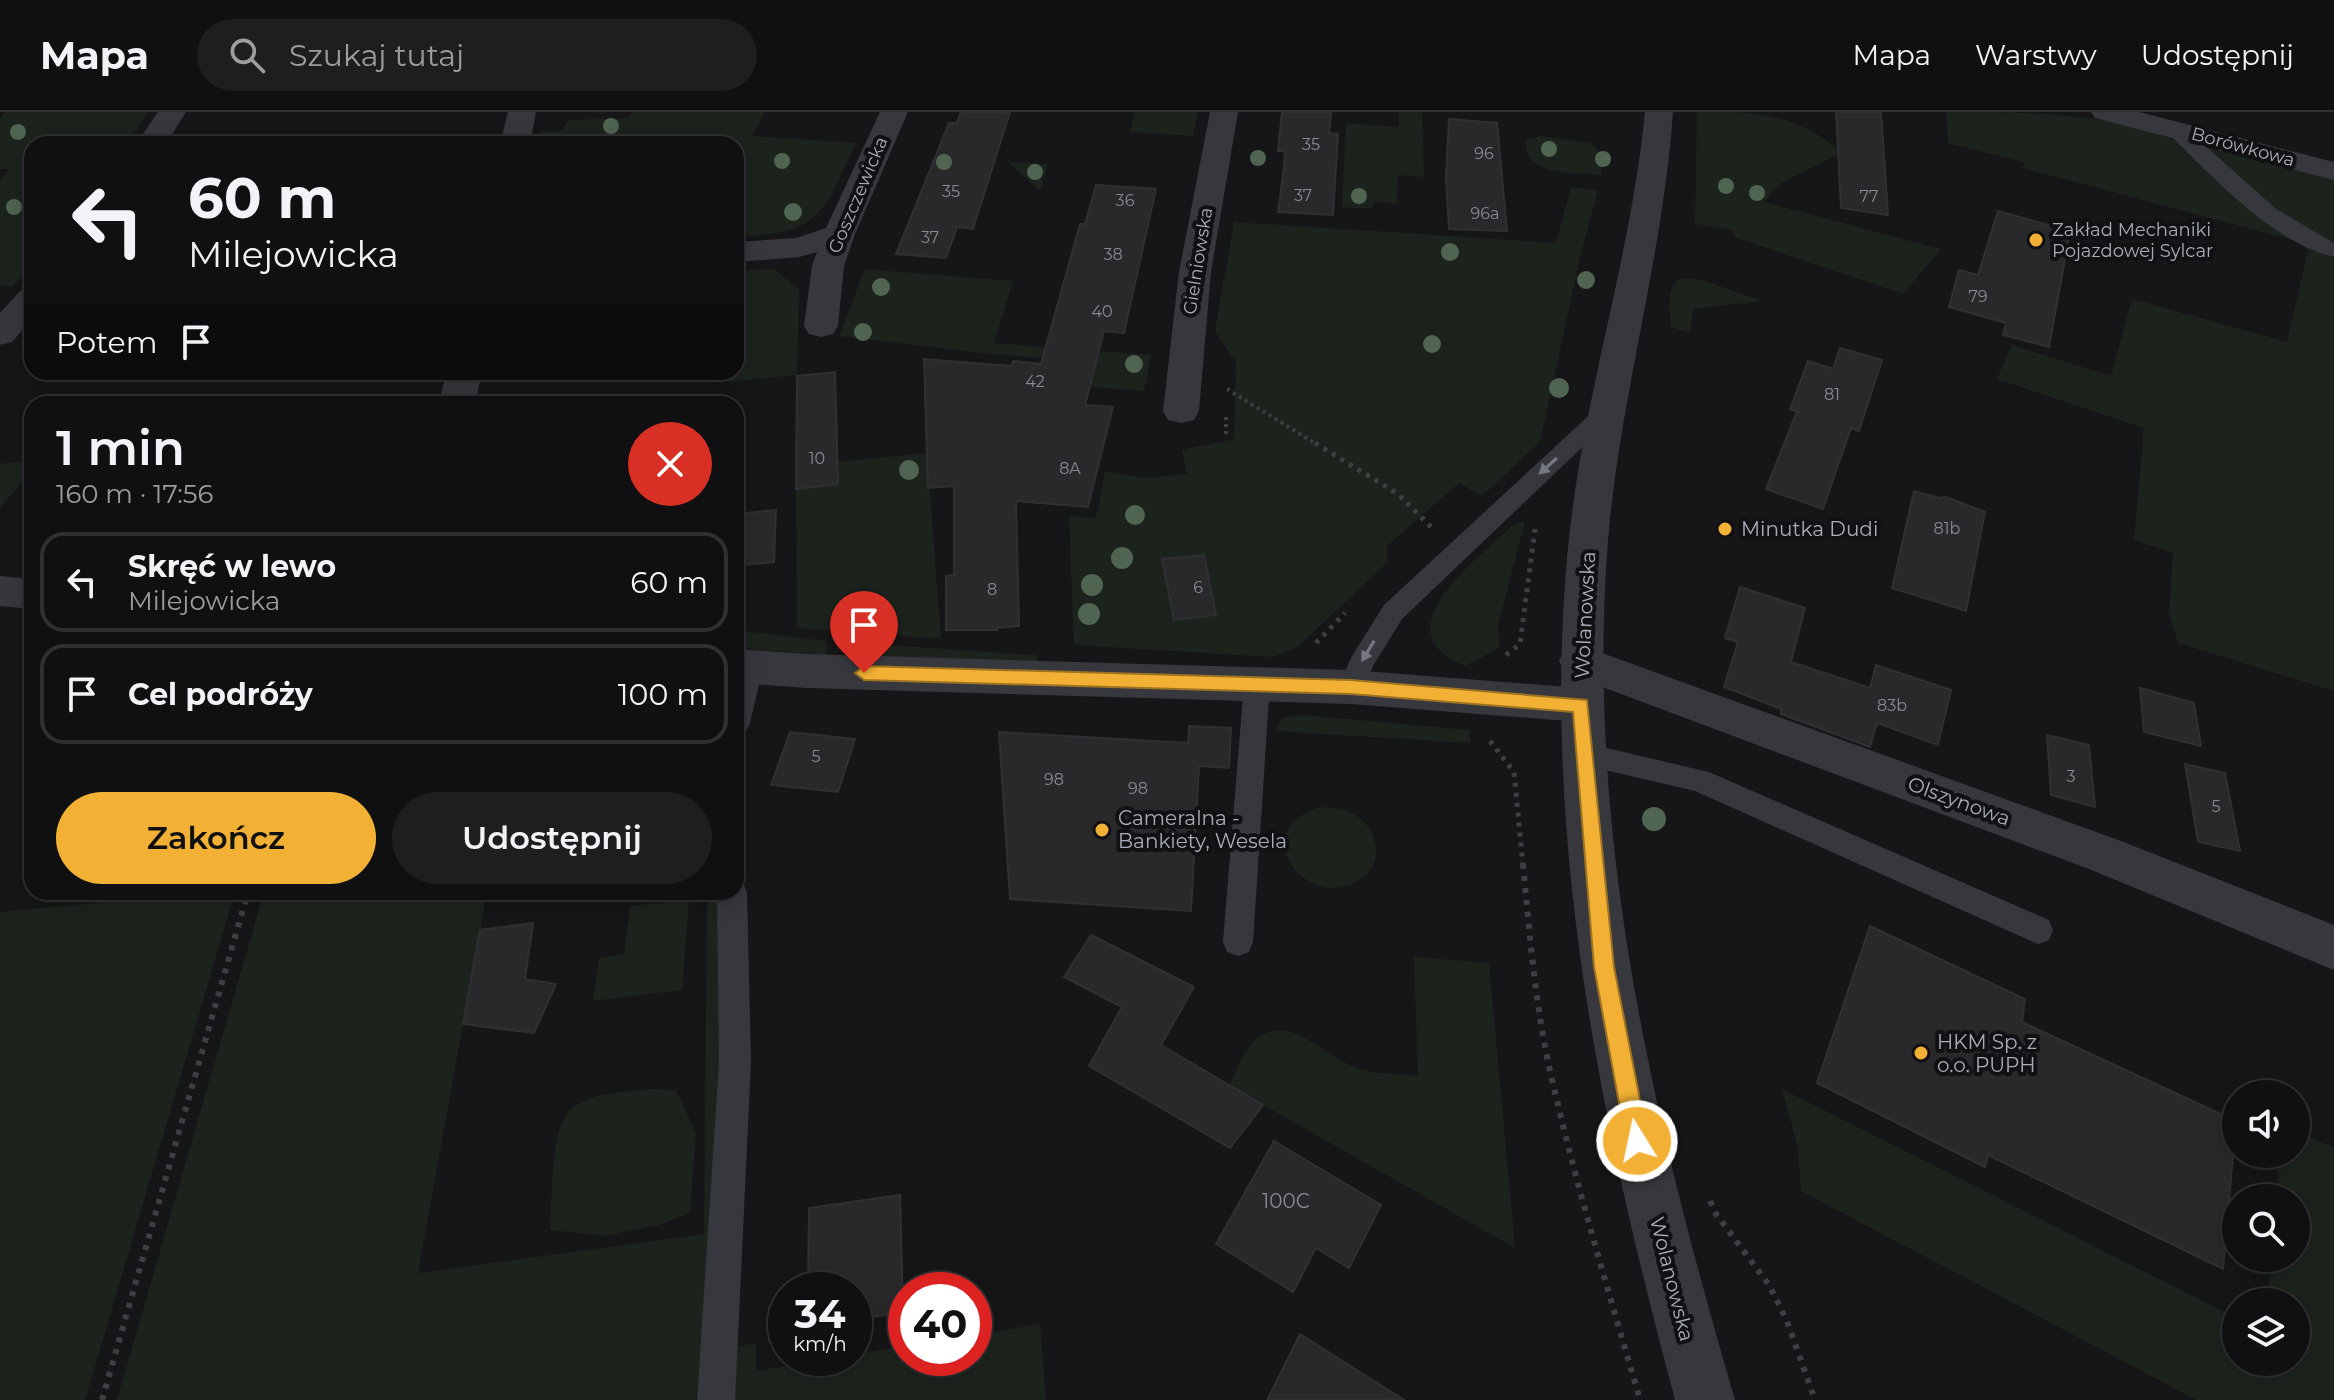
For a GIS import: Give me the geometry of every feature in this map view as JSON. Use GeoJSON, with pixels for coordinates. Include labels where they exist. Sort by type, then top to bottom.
{"type":"FeatureCollection","features":[{"type":"Feature","properties":{"kind":"street"},"geometry":{"type":"LineString","coordinates":[[156,136],[172,112]]}},
{"type":"Feature","properties":{"kind":"street"},"geometry":{"type":"LineString","coordinates":[[517,136],[522,112]]}},
{"type":"Feature","properties":{"kind":"street","name":"Goszczewicka"},"geometry":{"type":"LineString","coordinates":[[821,326],[824,281],[839,234],[894,112]]}},
{"type":"Feature","properties":{"kind":"street","name":"Gielniowska"},"geometry":{"type":"LineString","coordinates":[[1181,411],[1195,272],[1224,112]]}},
{"type":"Feature","properties":{"kind":"street","name":"Wolanowska"},"geometry":{"type":"LineString","coordinates":[[1659,112],[1644,238],[1605,413],[1587,558],[1581,683],[1604,967],[1637,1141],[1705,1400]]}},
{"type":"Feature","properties":{"kind":"street","name":"Borówkowa"},"geometry":{"type":"LineString","coordinates":[[2105,112],[2334,171]]}},
{"type":"Feature","properties":{"kind":"street"},"geometry":{"type":"LineString","coordinates":[[744,251],[799,247],[839,234]]}},
{"type":"Feature","properties":{"kind":"street"},"geometry":{"type":"LineString","coordinates":[[0,334],[24,307]]}},
{"type":"Feature","properties":{"kind":"street"},"geometry":{"type":"LineString","coordinates":[[0,591],[24,593]]}},
{"type":"Feature","properties":{"kind":"street","name":"Olszynowa"},"geometry":{"type":"LineString","coordinates":[[744,667],[1351,687],[1581,683],[2105,855],[2334,948]]}},
{"type":"Feature","properties":{"kind":"lane"},"geometry":{"type":"LineString","coordinates":[[2175,129],[2265,213],[2287,228],[2334,251]]}},
{"type":"Feature","properties":{"kind":"lane"},"geometry":{"type":"LineString","coordinates":[[1351,687],[1361,663],[1393,612],[1605,413]]}},
{"type":"Feature","properties":{"kind":"lane"},"geometry":{"type":"LineString","coordinates":[[1238,942],[1257,683]]}},
{"type":"Feature","properties":{"kind":"lane"},"geometry":{"type":"LineString","coordinates":[[1585,755],[1699,780],[2038,930]]}},
{"type":"Feature","properties":{"kind":"lane"},"geometry":{"type":"LineString","coordinates":[[716,1400],[735,1062],[732,900]]}},
{"type":"Feature","properties":{"kind":"path"},"geometry":{"type":"LineString","coordinates":[[1227,389],[1398,494],[1433,529]]}},
{"type":"Feature","properties":{"kind":"path"},"geometry":{"type":"LineString","coordinates":[[1421,539],[1443,519]]}},
{"type":"Feature","properties":{"kind":"path"},"geometry":{"type":"LineString","coordinates":[[1314,644],[1346,613]]}},
{"type":"Feature","properties":{"kind":"path"},"geometry":{"type":"LineString","coordinates":[[1482,731],[1514,772],[1531,953],[1546,1050],[1577,1182],[1640,1400]]}},
{"type":"Feature","properties":{"kind":"path"},"geometry":{"type":"LineString","coordinates":[[102,1400],[246,900]]}},
{"type":"Feature","properties":{"kind":"shaded area"},"geometry":{"type":"Polygon","coordinates":[[[5,112],[148,112],[132,136],[24,136],[24,274],[12,287],[0,286],[0,181],[9,169],[0,169],[0,119],[5,112]]]}},
{"type":"Feature","properties":{"kind":"shaded area"},"geometry":{"type":"Polygon","coordinates":[[[632,112],[765,112],[752,136],[856,143],[835,188],[816,216],[787,231],[744,236],[744,136],[539,136],[540,131],[561,131],[569,120],[629,118],[632,112]]]}},
{"type":"Feature","properties":{"kind":"shaded area"},"geometry":{"type":"Polygon","coordinates":[[[1135,112],[1198,112],[1193,136],[1130,132],[1135,112]]]}},
{"type":"Feature","properties":{"kind":"shaded area"},"geometry":{"type":"Polygon","coordinates":[[[1399,112],[1422,112],[1424,177],[1398,175],[1397,204],[1373,202],[1372,209],[1342,207],[1346,123],[1399,127],[1399,112]]]}},
{"type":"Feature","properties":{"kind":"shaded area"},"geometry":{"type":"Polygon","coordinates":[[[1697,112],[1774,117],[1807,129],[1842,152],[1780,184],[1764,202],[1941,249],[1903,294],[1734,237],[1733,230],[1695,224],[1697,112]]]}},
{"type":"Feature","properties":{"kind":"shaded area"},"geometry":{"type":"Polygon","coordinates":[[[1946,112],[2034,113],[2092,119],[2176,140],[2281,232],[2334,258],[2334,691],[2178,643],[2169,614],[2173,553],[2134,540],[2144,428],[1997,379],[2012,345],[2111,376],[2132,299],[2287,342],[2308,250],[2296,241],[2023,168],[2024,162],[1948,143],[1946,112]]]}},
{"type":"Feature","properties":{"kind":"shaded area"},"geometry":{"type":"Polygon","coordinates":[[[1540,136],[1591,143],[1602,155],[1601,175],[1565,173],[1542,167],[1527,152],[1526,140],[1540,136]]]}},
{"type":"Feature","properties":{"kind":"shaded area"},"geometry":{"type":"Polygon","coordinates":[[[2196,140],[2334,176],[2334,246],[2279,215],[2196,140]]]}},
{"type":"Feature","properties":{"kind":"shaded area"},"geometry":{"type":"Polygon","coordinates":[[[1007,161],[1048,164],[1040,191],[1007,161]]]}},
{"type":"Feature","properties":{"kind":"shaded area"},"geometry":{"type":"Polygon","coordinates":[[[1571,187],[1598,190],[1540,442],[1482,496],[1459,483],[1387,546],[1388,562],[1296,648],[1273,657],[1074,645],[1069,516],[1096,518],[1105,471],[1145,478],[1187,474],[1182,450],[1234,439],[1236,362],[1215,331],[1234,222],[1556,243],[1571,187]]]}},
{"type":"Feature","properties":{"kind":"shaded area"},"geometry":{"type":"Polygon","coordinates":[[[774,269],[799,290],[797,375],[717,383],[719,380],[744,380],[744,271],[774,269]]]}},
{"type":"Feature","properties":{"kind":"shaded area"},"geometry":{"type":"Polygon","coordinates":[[[865,269],[1013,281],[994,343],[1151,355],[1144,391],[1065,385],[1070,360],[839,336],[865,269]]]}},
{"type":"Feature","properties":{"kind":"shaded area"},"geometry":{"type":"Polygon","coordinates":[[[1681,278],[1702,280],[1762,301],[1693,309],[1690,333],[1671,327],[1671,293],[1681,278]]]}},
{"type":"Feature","properties":{"kind":"shaded area"},"geometry":{"type":"Polygon","coordinates":[[[927,453],[941,639],[797,628],[796,489],[838,484],[838,462],[927,453]]]}},
{"type":"Feature","properties":{"kind":"shaded area"},"geometry":{"type":"Polygon","coordinates":[[[24,461],[24,480],[0,508],[0,464],[24,461]]]}},
{"type":"Feature","properties":{"kind":"shaded area"},"geometry":{"type":"Polygon","coordinates":[[[1525,521],[1498,626],[1499,648],[1465,666],[1441,651],[1431,634],[1433,615],[1444,595],[1478,556],[1512,526],[1525,521]]]}},
{"type":"Feature","properties":{"kind":"shaded area"},"geometry":{"type":"Polygon","coordinates":[[[744,631],[826,641],[827,655],[744,649],[744,631]]]}},
{"type":"Feature","properties":{"kind":"shaded area"},"geometry":{"type":"Polygon","coordinates":[[[854,643],[1037,655],[1037,662],[852,656],[854,643]]]}},
{"type":"Feature","properties":{"kind":"shaded area"},"geometry":{"type":"Polygon","coordinates":[[[1303,715],[1470,730],[1470,743],[1276,731],[1282,718],[1303,715]]]}},
{"type":"Feature","properties":{"kind":"shaded area"},"geometry":{"type":"Polygon","coordinates":[[[1321,807],[1344,810],[1360,818],[1375,843],[1376,853],[1370,871],[1342,887],[1322,886],[1305,878],[1292,865],[1285,849],[1287,833],[1298,818],[1321,807]]]}},
{"type":"Feature","properties":{"kind":"shaded area"},"geometry":{"type":"Polygon","coordinates":[[[127,900],[233,900],[85,1400],[0,1400],[0,912],[127,900]]]}},
{"type":"Feature","properties":{"kind":"shaded area"},"geometry":{"type":"Polygon","coordinates":[[[262,900],[486,900],[418,1273],[704,1234],[707,900],[717,900],[721,1016],[713,1233],[696,1400],[117,1400],[262,900]]]}},
{"type":"Feature","properties":{"kind":"shaded area"},"geometry":{"type":"Polygon","coordinates":[[[689,900],[682,990],[593,1001],[599,958],[624,954],[630,906],[689,900]]]}},
{"type":"Feature","properties":{"kind":"shaded area"},"geometry":{"type":"Polygon","coordinates":[[[1414,957],[1489,963],[1515,1248],[1230,1086],[1247,1049],[1255,1040],[1276,1030],[1303,1037],[1357,1068],[1418,1076],[1414,957]]]}},
{"type":"Feature","properties":{"kind":"shaded area"},"geometry":{"type":"Polygon","coordinates":[[[652,1089],[676,1090],[696,1133],[690,1213],[659,1225],[603,1236],[550,1230],[556,1147],[565,1117],[572,1108],[590,1099],[652,1089]]]}},
{"type":"Feature","properties":{"kind":"shaded area"},"geometry":{"type":"Polygon","coordinates":[[[1782,1089],[2222,1311],[2222,1376],[2310,1376],[2310,1288],[2269,1288],[2270,1272],[2310,1272],[2310,1184],[2277,1184],[2278,1168],[2310,1168],[2310,1138],[2334,1147],[2334,1400],[2197,1400],[1801,1191],[1798,1148],[1782,1089]]]}},
{"type":"Feature","properties":{"kind":"shaded area"},"geometry":{"type":"Polygon","coordinates":[[[1040,1324],[1046,1400],[734,1400],[736,1347],[756,1343],[756,1371],[768,1369],[768,1376],[872,1376],[872,1351],[888,1349],[888,1376],[992,1376],[992,1332],[1040,1324]]]}},
{"type":"Feature","properties":{"kind":"building"},"geometry":{"type":"Polygon","coordinates":[[[961,112],[1010,112],[973,229],[957,227],[946,258],[896,254],[949,123],[957,123],[961,112]]]}},
{"type":"Feature","properties":{"kind":"building"},"geometry":{"type":"Polygon","coordinates":[[[1282,112],[1331,112],[1329,133],[1338,134],[1333,215],[1278,212],[1285,159],[1284,151],[1278,151],[1282,112]]]}},
{"type":"Feature","properties":{"kind":"building"},"geometry":{"type":"Polygon","coordinates":[[[1836,112],[1881,112],[1888,215],[1841,208],[1836,112]]]}},
{"type":"Feature","properties":{"kind":"building"},"geometry":{"type":"Polygon","coordinates":[[[1449,119],[1497,123],[1507,231],[1449,229],[1446,177],[1449,119]]]}},
{"type":"Feature","properties":{"kind":"building"},"geometry":{"type":"Polygon","coordinates":[[[1096,185],[1156,189],[1124,333],[1104,331],[1085,405],[1113,407],[1088,507],[1016,501],[1019,626],[997,630],[946,630],[946,576],[954,575],[954,486],[928,488],[924,359],[1012,366],[1013,361],[1041,364],[1080,224],[1085,224],[1096,185]]]}},
{"type":"Feature","properties":{"kind":"building"},"geometry":{"type":"Polygon","coordinates":[[[1998,211],[2070,231],[2049,347],[2003,335],[2006,323],[1949,307],[1959,270],[1978,275],[1998,211]]]}},
{"type":"Feature","properties":{"kind":"building"},"geometry":{"type":"Polygon","coordinates":[[[1840,348],[1882,360],[1859,431],[1851,428],[1823,509],[1766,489],[1797,411],[1790,409],[1808,361],[1833,369],[1840,348]]]}},
{"type":"Feature","properties":{"kind":"building"},"geometry":{"type":"Polygon","coordinates":[[[835,372],[838,484],[796,489],[797,376],[835,372]]]}},
{"type":"Feature","properties":{"kind":"building"},"geometry":{"type":"Polygon","coordinates":[[[1914,491],[1946,497],[1985,512],[1966,611],[1892,588],[1914,491]]]}},
{"type":"Feature","properties":{"kind":"building"},"geometry":{"type":"Polygon","coordinates":[[[776,510],[774,562],[744,565],[744,513],[776,510]]]}},
{"type":"Feature","properties":{"kind":"building"},"geometry":{"type":"Polygon","coordinates":[[[1204,555],[1216,615],[1174,620],[1162,559],[1204,555]]]}},
{"type":"Feature","properties":{"kind":"building"},"geometry":{"type":"Polygon","coordinates":[[[1740,587],[1805,608],[1791,662],[1870,688],[1876,665],[1951,690],[1938,745],[1877,723],[1870,747],[1781,714],[1781,709],[1724,687],[1738,642],[1725,638],[1740,587]]]}},
{"type":"Feature","properties":{"kind":"building"},"geometry":{"type":"Polygon","coordinates":[[[2140,688],[2194,703],[2201,746],[2144,732],[2140,688]]]}},
{"type":"Feature","properties":{"kind":"building"},"geometry":{"type":"Polygon","coordinates":[[[1189,726],[1231,728],[1229,768],[1199,766],[1191,911],[1010,899],[999,732],[1188,743],[1189,726]]]}},
{"type":"Feature","properties":{"kind":"building"},"geometry":{"type":"Polygon","coordinates":[[[790,732],[855,739],[838,792],[771,785],[790,732]]]}},
{"type":"Feature","properties":{"kind":"building"},"geometry":{"type":"Polygon","coordinates":[[[2047,735],[2089,745],[2095,807],[2051,795],[2047,735]]]}},
{"type":"Feature","properties":{"kind":"building"},"geometry":{"type":"Polygon","coordinates":[[[2185,764],[2225,773],[2240,851],[2198,842],[2185,764]]]}},
{"type":"Feature","properties":{"kind":"building"},"geometry":{"type":"Polygon","coordinates":[[[533,923],[525,979],[556,984],[534,1033],[463,1024],[480,930],[533,923]]]}},
{"type":"Feature","properties":{"kind":"building"},"geometry":{"type":"Polygon","coordinates":[[[1870,926],[2025,999],[2022,1022],[2222,1115],[2222,1168],[2232,1168],[2230,1184],[2222,1184],[2222,1269],[1988,1155],[1985,1167],[1817,1083],[1870,926]]]}},
{"type":"Feature","properties":{"kind":"building"},"geometry":{"type":"Polygon","coordinates":[[[1091,935],[1194,987],[1161,1045],[1263,1105],[1230,1148],[1089,1066],[1122,1007],[1064,977],[1091,935]]]}},
{"type":"Feature","properties":{"kind":"building"},"geometry":{"type":"Polygon","coordinates":[[[1274,1141],[1381,1205],[1349,1268],[1316,1248],[1293,1292],[1216,1244],[1274,1141]]]}},
{"type":"Feature","properties":{"kind":"building"},"geometry":{"type":"Polygon","coordinates":[[[900,1195],[902,1272],[888,1272],[888,1314],[872,1317],[872,1272],[808,1272],[809,1208],[900,1195]]]}},
{"type":"Feature","properties":{"kind":"building"},"geometry":{"type":"Polygon","coordinates":[[[1300,1334],[1404,1400],[1267,1400],[1300,1334]]]}},
{"type":"Feature","properties":{"kind":"place","name":"Zakład Mechaniki Pojazdowej Sylcar"},"geometry":{"type":"Point","coordinates":[2036,240]}},
{"type":"Feature","properties":{"kind":"place","name":"Minutka Dudi"},"geometry":{"type":"Point","coordinates":[1725,529]}},
{"type":"Feature","properties":{"kind":"place","name":"Cameralna - Bankiety, Wesela"},"geometry":{"type":"Point","coordinates":[1102,830]}},
{"type":"Feature","properties":{"kind":"place","name":"HKM Sp. z o.o. PUPH"},"geometry":{"type":"Point","coordinates":[1921,1053]}},
{"type":"Feature","properties":{"kind":"route"},"geometry":{"type":"LineString","coordinates":[[864,673],[1351,687],[1581,705],[1604,967],[1637,1141]]}}]}
